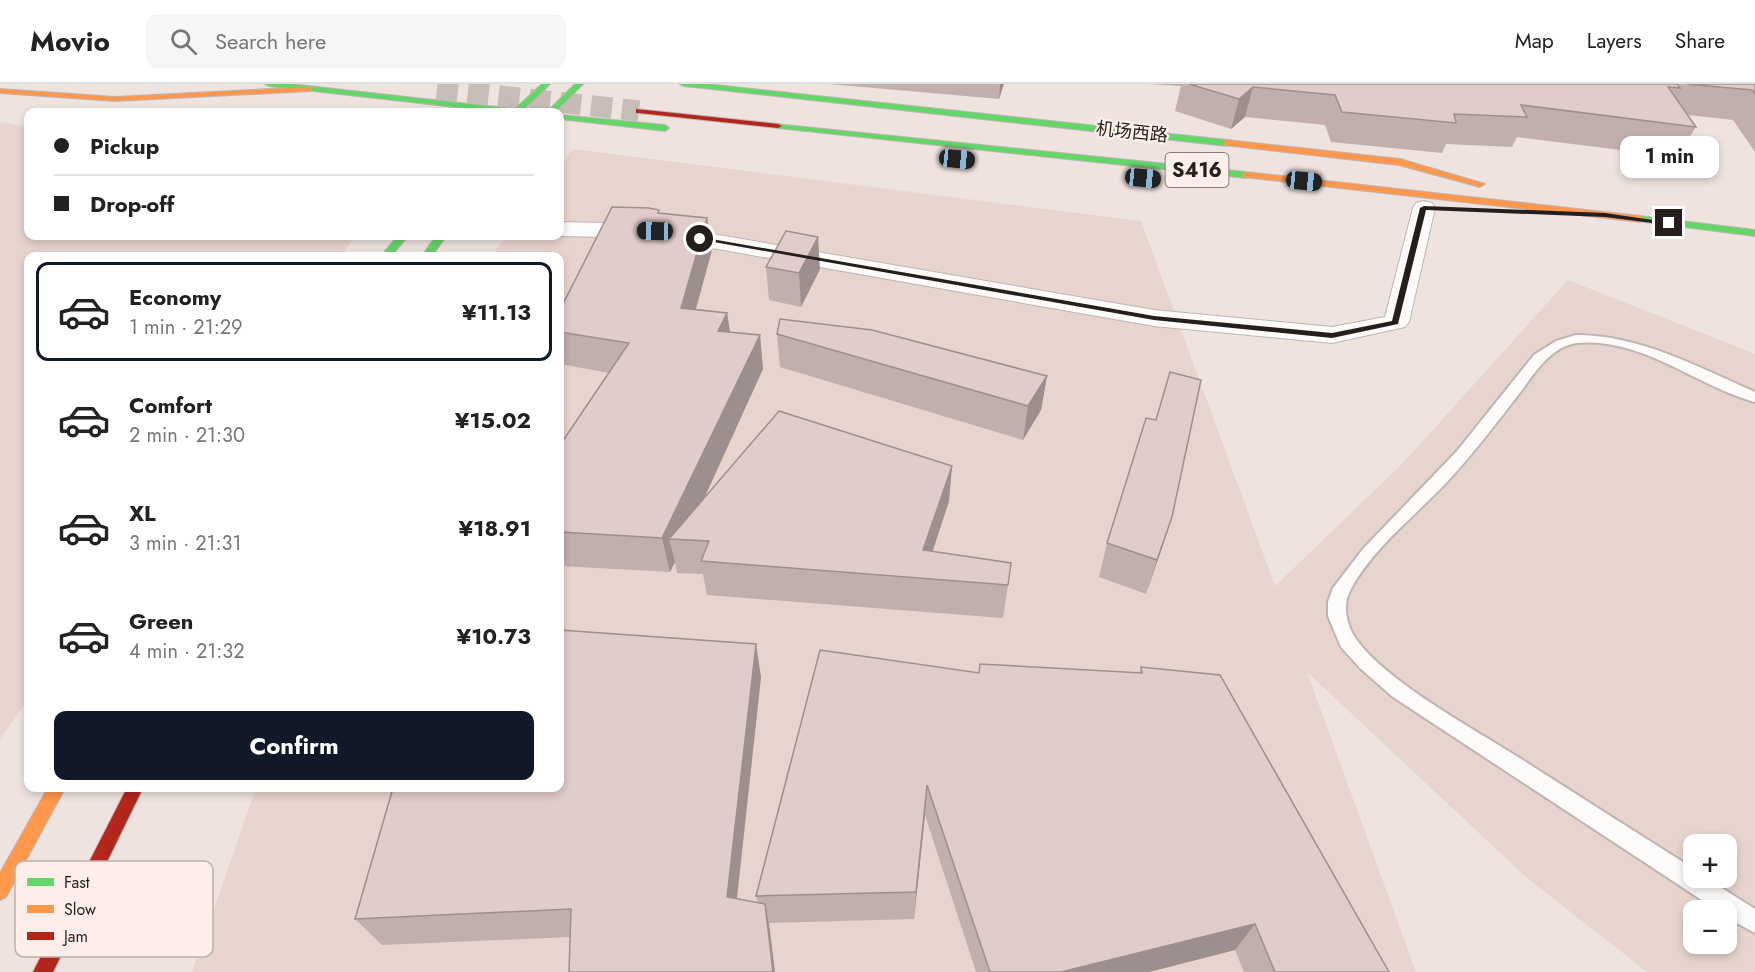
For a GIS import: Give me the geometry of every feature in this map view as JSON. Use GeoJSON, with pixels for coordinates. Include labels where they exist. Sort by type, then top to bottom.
{"type":"FeatureCollection","features":[{"type":"Feature","properties":{"kind":"main road"},"geometry":{"type":"LineString","coordinates":[[269,84],[482,108]]}},
{"type":"Feature","properties":{"kind":"main road"},"geometry":{"type":"LineString","coordinates":[[390,84],[437,89]]}},
{"type":"Feature","properties":{"kind":"main road"},"geometry":{"type":"LineString","coordinates":[[521,108],[546,84]]}},
{"type":"Feature","properties":{"kind":"main road"},"geometry":{"type":"LineString","coordinates":[[555,108],[579,84]]}},
{"type":"Feature","properties":{"kind":"main road"},"geometry":{"type":"LineString","coordinates":[[684,84],[1400,162],[1502,191]]}},
{"type":"Feature","properties":{"kind":"main road"},"geometry":{"type":"LineString","coordinates":[[0,90],[102,100],[224,96],[308,88]]}},
{"type":"Feature","properties":{"kind":"main road","name":"机场西路"},"geometry":{"type":"LineString","coordinates":[[649,99],[1755,219]]}},
{"type":"Feature","properties":{"kind":"main road","name":"S416"},"geometry":{"type":"LineString","coordinates":[[639,111],[1755,233]]}},
{"type":"Feature","properties":{"kind":"main road"},"geometry":{"type":"LineString","coordinates":[[564,117],[1424,208],[1605,215]]}},
{"type":"Feature","properties":{"kind":"main road"},"geometry":{"type":"LineString","coordinates":[[389,252],[400,240]]}},
{"type":"Feature","properties":{"kind":"main road"},"geometry":{"type":"LineString","coordinates":[[17,861],[55,792]]}},
{"type":"Feature","properties":{"kind":"main road"},"geometry":{"type":"LineString","coordinates":[[98,861],[133,792]]}},
{"type":"Feature","properties":{"kind":"main road"},"geometry":{"type":"LineString","coordinates":[[0,891],[15,864]]}},
{"type":"Feature","properties":{"kind":"main road"},"geometry":{"type":"LineString","coordinates":[[43,972],[50,957]]}},
{"type":"Feature","properties":{"kind":"street"},"geometry":{"type":"LineString","coordinates":[[564,229],[655,231],[1154,318],[1332,335],[1396,322],[1424,208]]}},
{"type":"Feature","properties":{"kind":"lane"},"geometry":{"type":"LineString","coordinates":[[1755,397],[1635,347],[1597,339],[1574,339],[1556,346],[1539,358],[1451,468],[1347,578],[1337,602],[1340,628],[1360,657],[1400,691],[1755,922]]}},
{"type":"Feature","properties":{"kind":"shaded area"},"geometry":{"type":"Polygon","coordinates":[[[0,122],[24,126],[24,240],[352,240],[344,252],[24,252],[24,705],[0,739],[0,122]]]}},
{"type":"Feature","properties":{"kind":"shaded area"},"geometry":{"type":"Polygon","coordinates":[[[573,149],[1141,221],[1275,586],[1402,464],[1568,280],[1755,354],[1755,972],[1647,972],[1526,877],[1307,672],[1416,972],[192,972],[197,957],[213,957],[213,912],[255,792],[564,792],[564,252],[494,252],[504,240],[564,240],[564,161],[573,149]]]}},
{"type":"Feature","properties":{"kind":"building"},"geometry":{"type":"Polygon","coordinates":[[[1189,84],[1677,84],[1680,88],[1668,87],[1696,127],[1521,105],[1527,117],[1454,114],[1456,123],[1342,112],[1335,95],[1253,87],[1239,99],[1189,84]]]}},
{"type":"Feature","properties":{"kind":"building"},"geometry":{"type":"Polygon","coordinates":[[[1687,84],[1755,84],[1755,94],[1752,90],[1687,84]]]}},
{"type":"Feature","properties":{"kind":"building"},"geometry":{"type":"Polygon","coordinates":[[[612,207],[649,208],[659,210],[658,213],[707,218],[681,308],[727,313],[718,331],[760,335],[662,538],[564,532],[564,439],[629,343],[564,333],[564,302],[612,207]]]}},
{"type":"Feature","properties":{"kind":"building"},"geometry":{"type":"Polygon","coordinates":[[[786,231],[818,237],[799,273],[766,267],[786,231]]]}},
{"type":"Feature","properties":{"kind":"building"},"geometry":{"type":"Polygon","coordinates":[[[780,319],[872,330],[1047,376],[1028,406],[777,334],[780,319]]]}},
{"type":"Feature","properties":{"kind":"building"},"geometry":{"type":"Polygon","coordinates":[[[1170,372],[1201,380],[1172,517],[1157,560],[1107,543],[1146,418],[1156,420],[1170,372]]]}},
{"type":"Feature","properties":{"kind":"building"},"geometry":{"type":"Polygon","coordinates":[[[779,411],[952,466],[923,550],[1011,563],[1008,585],[701,561],[709,541],[669,539],[779,411]]]}},
{"type":"Feature","properties":{"kind":"building"},"geometry":{"type":"Polygon","coordinates":[[[564,630],[756,644],[727,897],[765,904],[773,972],[569,972],[571,909],[355,919],[392,792],[564,792],[564,630]]]}},
{"type":"Feature","properties":{"kind":"building"},"geometry":{"type":"Polygon","coordinates":[[[820,650],[979,673],[980,664],[1142,673],[1141,667],[1220,675],[1389,972],[1275,972],[1255,924],[1061,972],[990,972],[927,785],[916,892],[756,896],[820,650]]]}},
{"type":"Feature","properties":{"kind":"tunnel"},"geometry":{"type":"LineString","coordinates":[[437,89],[639,111]]}},
{"type":"Feature","properties":{"kind":"traffic: fast"},"geometry":{"type":"LineString","coordinates":[[269,84],[481,108]]}},
{"type":"Feature","properties":{"kind":"traffic: fast"},"geometry":{"type":"LineString","coordinates":[[521,108],[546,84]]}},
{"type":"Feature","properties":{"kind":"traffic: fast"},"geometry":{"type":"LineString","coordinates":[[555,108],[579,84]]}},
{"type":"Feature","properties":{"kind":"traffic: fast"},"geometry":{"type":"LineString","coordinates":[[684,84],[1227,143]]}},
{"type":"Feature","properties":{"kind":"traffic: fast"},"geometry":{"type":"LineString","coordinates":[[564,117],[665,128]]}},
{"type":"Feature","properties":{"kind":"traffic: fast"},"geometry":{"type":"LineString","coordinates":[[778,126],[1246,175]]}},
{"type":"Feature","properties":{"kind":"traffic: fast"},"geometry":{"type":"LineString","coordinates":[[1640,219],[1755,233]]}},
{"type":"Feature","properties":{"kind":"traffic: fast"},"geometry":{"type":"LineString","coordinates":[[389,252],[400,240]]}},
{"type":"Feature","properties":{"kind":"traffic: fast"},"geometry":{"type":"LineString","coordinates":[[430,252],[438,240]]}},
{"type":"Feature","properties":{"kind":"traffic: slow"},"geometry":{"type":"LineString","coordinates":[[0,91],[115,99],[308,89]]}},
{"type":"Feature","properties":{"kind":"traffic: slow"},"geometry":{"type":"LineString","coordinates":[[1227,143],[1400,162],[1480,184]]}},
{"type":"Feature","properties":{"kind":"traffic: slow"},"geometry":{"type":"LineString","coordinates":[[1246,175],[1640,219]]}},
{"type":"Feature","properties":{"kind":"traffic: slow"},"geometry":{"type":"LineString","coordinates":[[17,861],[55,792]]}},
{"type":"Feature","properties":{"kind":"traffic: slow"},"geometry":{"type":"LineString","coordinates":[[0,891],[15,864]]}},
{"type":"Feature","properties":{"kind":"traffic: jam"},"geometry":{"type":"LineString","coordinates":[[639,111],[778,126]]}},
{"type":"Feature","properties":{"kind":"traffic: jam"},"geometry":{"type":"LineString","coordinates":[[98,861],[133,792]]}},
{"type":"Feature","properties":{"kind":"traffic: jam"},"geometry":{"type":"LineString","coordinates":[[43,972],[50,957]]}},
{"type":"Feature","properties":{"kind":"route"},"geometry":{"type":"LineString","coordinates":[[700,239],[1154,318],[1332,335],[1396,322],[1424,208],[1605,215],[1669,223]]}}]}
